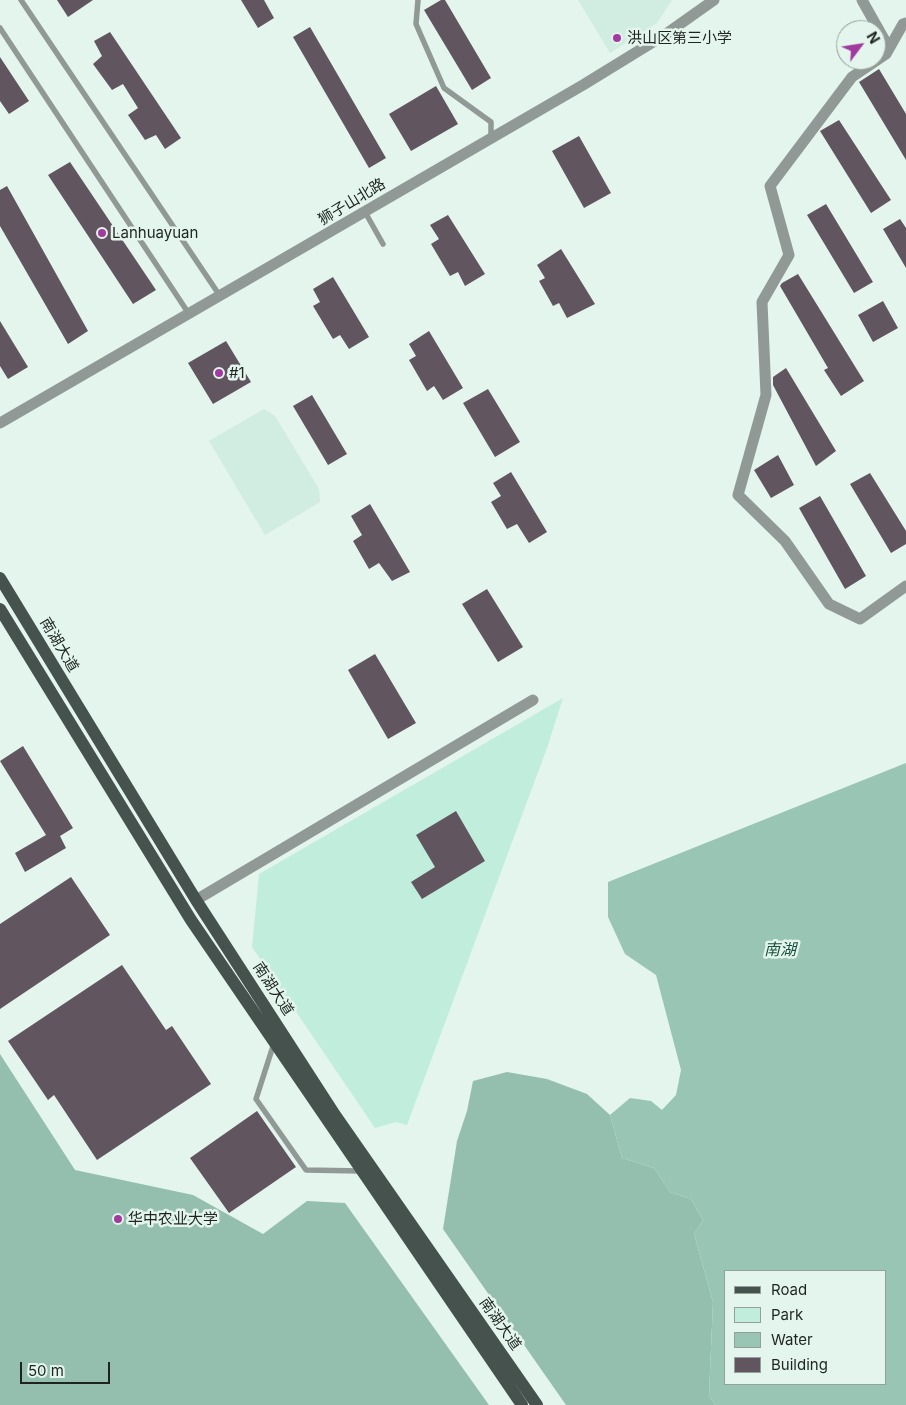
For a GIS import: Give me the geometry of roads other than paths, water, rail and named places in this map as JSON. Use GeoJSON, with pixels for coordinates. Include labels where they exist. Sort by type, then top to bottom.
{"type":"FeatureCollection","features":[{"type":"Feature","properties":{"kind":"main road","name":"南湖大道"},"geometry":{"type":"LineString","coordinates":[[0,578],[196,900],[335,1115],[537,1405]]}},
{"type":"Feature","properties":{"kind":"main road","name":"南湖大道"},"geometry":{"type":"LineString","coordinates":[[0,610],[191,920],[522,1405]]}},
{"type":"Feature","properties":{"kind":"street","name":"狮子山北路"},"geometry":{"type":"LineString","coordinates":[[0,423],[625,60],[714,0]]}},
{"type":"Feature","properties":{"kind":"street"},"geometry":{"type":"LineString","coordinates":[[862,0],[889,48]]}},
{"type":"Feature","properties":{"kind":"street"},"geometry":{"type":"LineString","coordinates":[[906,23],[903,24],[886,54],[852,77],[770,186],[790,255],[762,302],[766,395],[738,495],[785,541],[829,604],[860,619],[906,586]]}},
{"type":"Feature","properties":{"kind":"street"},"geometry":{"type":"LineString","coordinates":[[196,900],[533,700]]}},
{"type":"Feature","properties":{"kind":"lane"},"geometry":{"type":"LineString","coordinates":[[21,0],[220,296]]}},
{"type":"Feature","properties":{"kind":"lane"},"geometry":{"type":"LineString","coordinates":[[418,0],[416,24],[444,88],[491,122],[491,139]]}},
{"type":"Feature","properties":{"kind":"lane"},"geometry":{"type":"LineString","coordinates":[[0,28],[188,314]]}},
{"type":"Feature","properties":{"kind":"lane"},"geometry":{"type":"LineString","coordinates":[[365,212],[384,244]]}},
{"type":"Feature","properties":{"kind":"lane"},"geometry":{"type":"LineString","coordinates":[[274,1043],[256,1099],[306,1170],[361,1171]]}},
{"type":"Feature","properties":{"kind":"water","name":"南湖"},"geometry":{"type":"Polygon","coordinates":[[[906,763],[906,1405],[715,1405],[709,1395],[713,1302],[694,1234],[703,1220],[691,1199],[670,1192],[654,1168],[622,1158],[610,1115],[630,1098],[651,1101],[662,1110],[676,1095],[681,1070],[656,975],[625,954],[608,917],[608,882],[906,763]]]}},
{"type":"Feature","properties":{"kind":"place","name":"洪山区第三小学"},"geometry":{"type":"Point","coordinates":[617,38]}},
{"type":"Feature","properties":{"kind":"place","name":"Lanhuayuan"},"geometry":{"type":"Point","coordinates":[102,233]}},
{"type":"Feature","properties":{"kind":"place","name":"#1"},"geometry":{"type":"Point","coordinates":[219,373]}},
{"type":"Feature","properties":{"kind":"place","name":"华中农业大学"},"geometry":{"type":"Point","coordinates":[118,1219]}}]}
